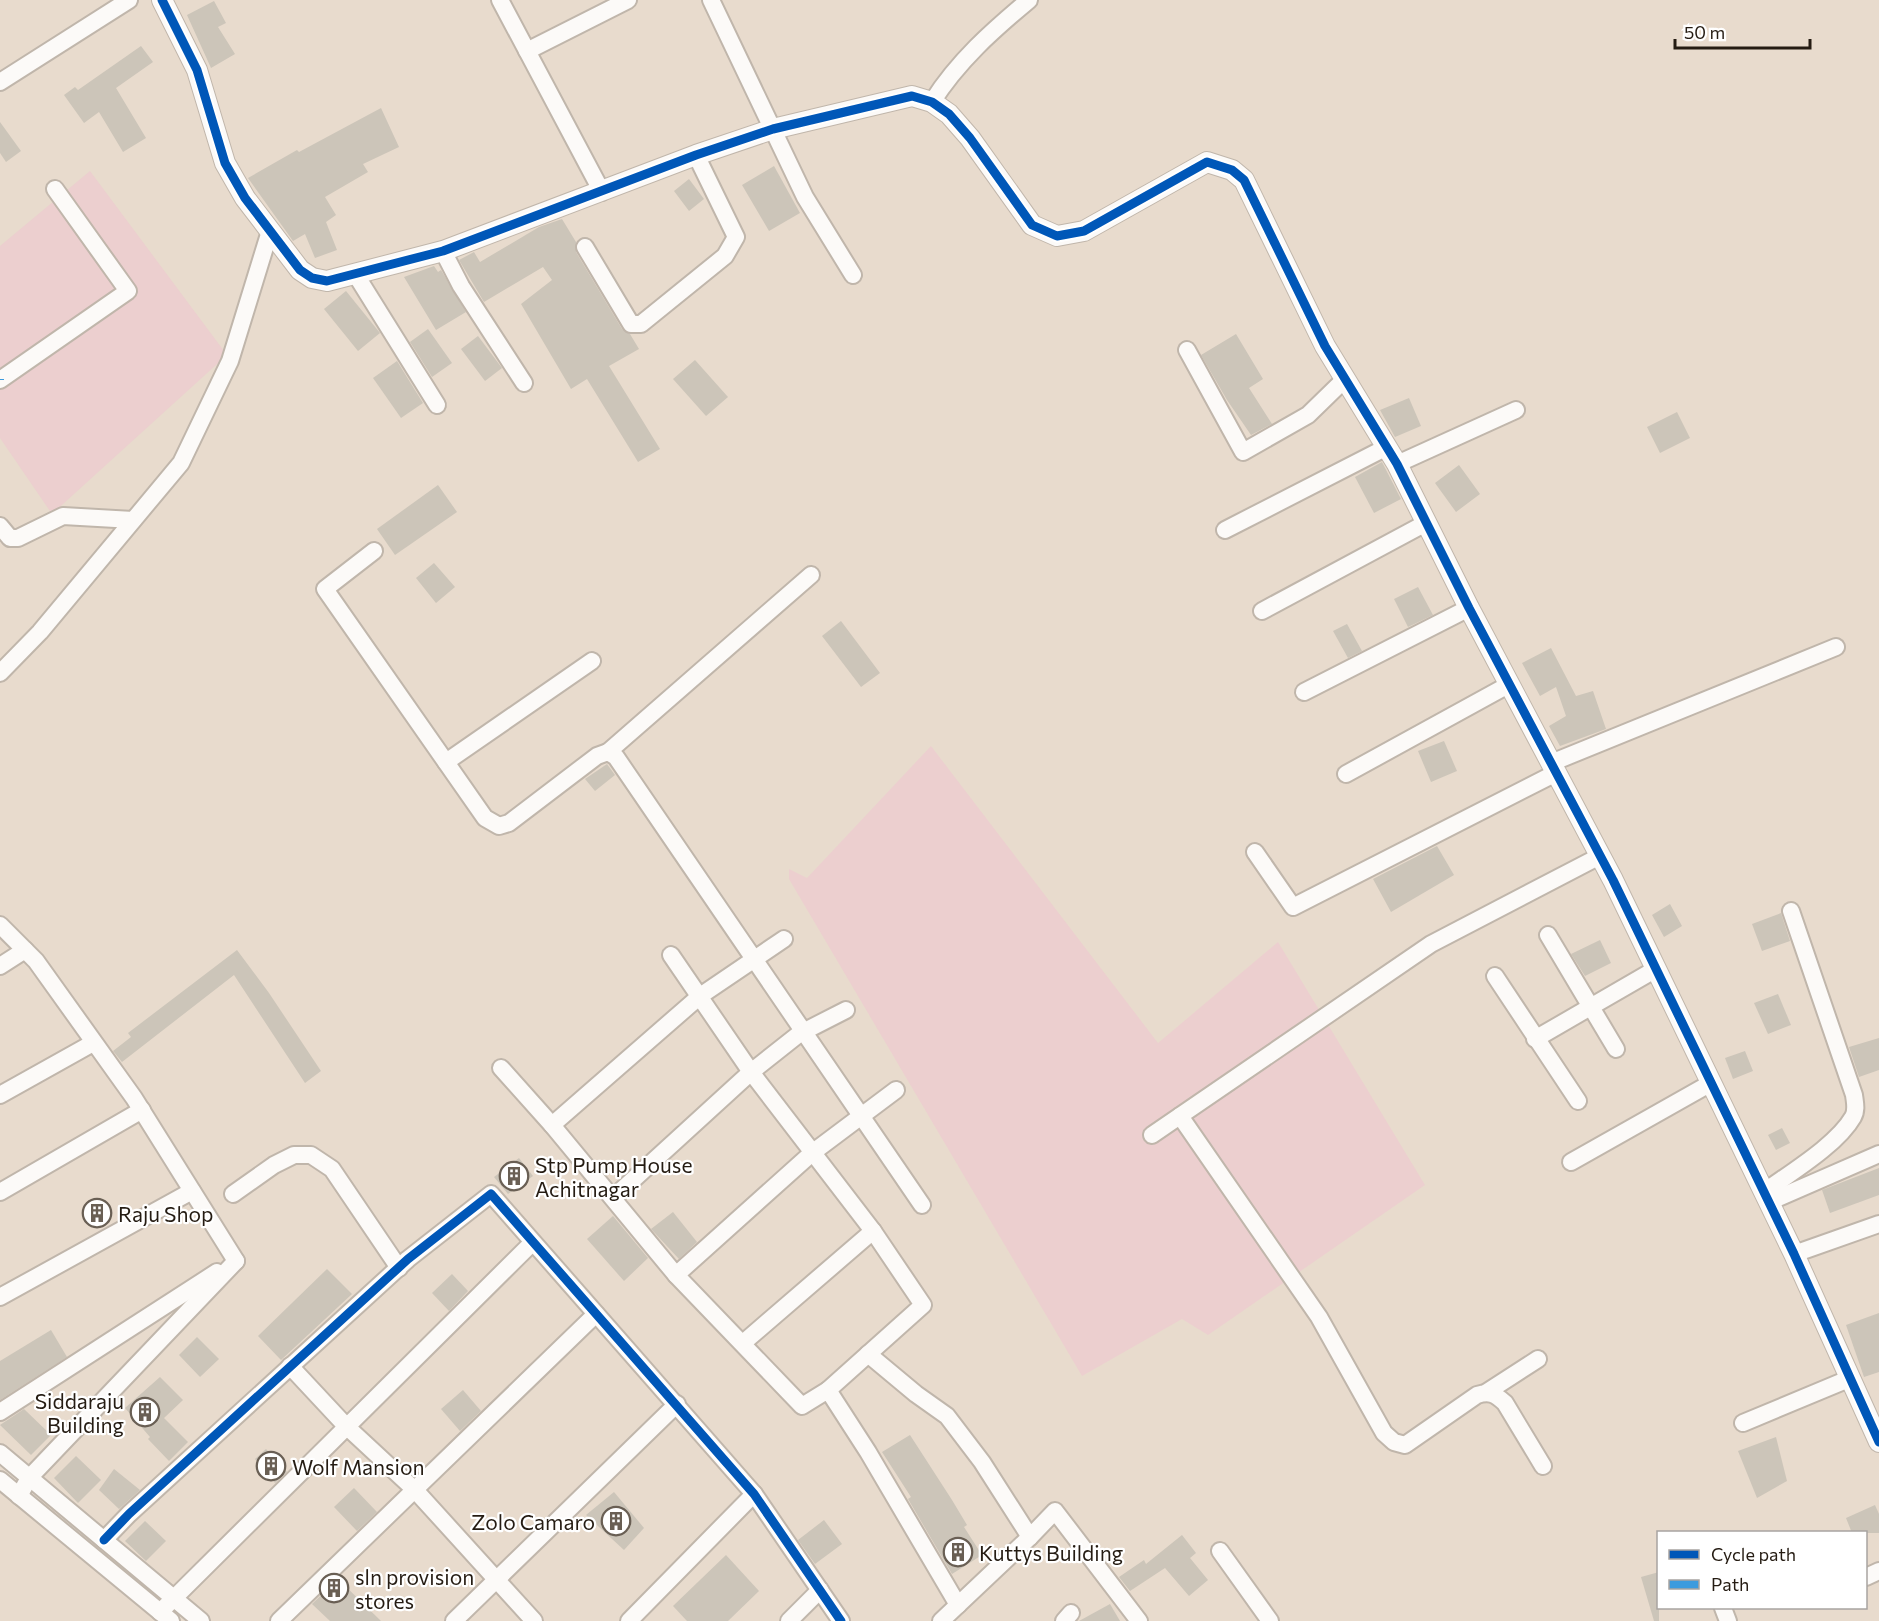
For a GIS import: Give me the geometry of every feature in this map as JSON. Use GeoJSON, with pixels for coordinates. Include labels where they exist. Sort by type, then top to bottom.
{"type":"FeatureCollection","features":[{"type":"Feature","properties":{"kind":"street"},"geometry":{"type":"LineString","coordinates":[[0,82],[129,0]]}},
{"type":"Feature","properties":{"kind":"street"},"geometry":{"type":"LineString","coordinates":[[162,0],[197,70],[225,163],[245,198],[300,270],[312,278],[327,281],[443,251],[696,155],[774,129],[912,96],[932,102],[949,114],[970,138],[1032,225],[1057,236],[1084,231],[1207,162],[1232,170],[1244,180],[1325,346],[1392,456],[1469,608],[1600,856],[1794,1254],[1879,1442]]}},
{"type":"Feature","properties":{"kind":"street"},"geometry":{"type":"LineString","coordinates":[[500,0],[602,192]]}},
{"type":"Feature","properties":{"kind":"street"},"geometry":{"type":"LineString","coordinates":[[527,51],[628,0]]}},
{"type":"Feature","properties":{"kind":"street"},"geometry":{"type":"LineString","coordinates":[[711,0],[805,197],[853,274]]}},
{"type":"Feature","properties":{"kind":"street"},"geometry":{"type":"LineString","coordinates":[[932,102],[950,75],[987,35],[1029,0]]}},
{"type":"Feature","properties":{"kind":"street"},"geometry":{"type":"LineString","coordinates":[[585,247],[631,324],[641,324],[726,256],[736,237],[696,155]]}},
{"type":"Feature","properties":{"kind":"street"},"geometry":{"type":"LineString","coordinates":[[0,380],[128,291],[55,189]]}},
{"type":"Feature","properties":{"kind":"street"},"geometry":{"type":"LineString","coordinates":[[0,673],[40,632],[181,463],[225,371],[270,231]]}},
{"type":"Feature","properties":{"kind":"street"},"geometry":{"type":"LineString","coordinates":[[443,251],[461,286],[524,383]]}},
{"type":"Feature","properties":{"kind":"street"},"geometry":{"type":"LineString","coordinates":[[356,274],[437,405]]}},
{"type":"Feature","properties":{"kind":"street"},"geometry":{"type":"LineString","coordinates":[[1187,350],[1244,452],[1308,415],[1345,379]]}},
{"type":"Feature","properties":{"kind":"street"},"geometry":{"type":"LineString","coordinates":[[1225,530],[1392,456],[1516,410]]}},
{"type":"Feature","properties":{"kind":"street"},"geometry":{"type":"LineString","coordinates":[[0,526],[10,538],[18,538],[63,516],[134,520]]}},
{"type":"Feature","properties":{"kind":"street"},"geometry":{"type":"LineString","coordinates":[[1262,611],[1426,523]]}},
{"type":"Feature","properties":{"kind":"street"},"geometry":{"type":"LineString","coordinates":[[374,551],[325,589],[484,818],[499,826],[508,824],[597,756],[608,752],[811,575]]}},
{"type":"Feature","properties":{"kind":"street"},"geometry":{"type":"LineString","coordinates":[[1304,692],[1469,608]]}},
{"type":"Feature","properties":{"kind":"street"},"geometry":{"type":"LineString","coordinates":[[1254,852],[1293,907],[1554,768],[1836,647]]}},
{"type":"Feature","properties":{"kind":"street"},"geometry":{"type":"LineString","coordinates":[[446,762],[592,661]]}},
{"type":"Feature","properties":{"kind":"street"},"geometry":{"type":"LineString","coordinates":[[1346,774],[1510,684]]}},
{"type":"Feature","properties":{"kind":"street"},"geometry":{"type":"LineString","coordinates":[[608,752],[616,757],[922,1204]]}},
{"type":"Feature","properties":{"kind":"street"},"geometry":{"type":"LineString","coordinates":[[1152,1135],[1431,944],[1600,856]]}},
{"type":"Feature","properties":{"kind":"street"},"geometry":{"type":"LineString","coordinates":[[1766,1197],[1830,1142],[1852,1119],[1856,1109],[1854,1095],[1791,911]]}},
{"type":"Feature","properties":{"kind":"street"},"geometry":{"type":"LineString","coordinates":[[0,925],[25,950],[142,1110],[236,1261]]}},
{"type":"Feature","properties":{"kind":"street"},"geometry":{"type":"LineString","coordinates":[[1548,935],[1616,1049]]}},
{"type":"Feature","properties":{"kind":"street"},"geometry":{"type":"LineString","coordinates":[[552,1125],[700,996],[784,939]]}},
{"type":"Feature","properties":{"kind":"street"},"geometry":{"type":"LineString","coordinates":[[0,966],[25,950]]}},
{"type":"Feature","properties":{"kind":"street"},"geometry":{"type":"LineString","coordinates":[[501,1068],[552,1125],[676,1275],[802,1406],[828,1390],[923,1305],[873,1231],[751,1072],[671,955]]}},
{"type":"Feature","properties":{"kind":"street"},"geometry":{"type":"LineString","coordinates":[[1536,1039],[1656,969]]}},
{"type":"Feature","properties":{"kind":"street"},"geometry":{"type":"LineString","coordinates":[[1494,976],[1578,1101]]}},
{"type":"Feature","properties":{"kind":"street"},"geometry":{"type":"LineString","coordinates":[[613,1198],[751,1072],[803,1032],[846,1010]]}},
{"type":"Feature","properties":{"kind":"street"},"geometry":{"type":"LineString","coordinates":[[0,1095],[93,1043]]}},
{"type":"Feature","properties":{"kind":"street"},"geometry":{"type":"LineString","coordinates":[[1571,1162],[1711,1083]]}},
{"type":"Feature","properties":{"kind":"street"},"geometry":{"type":"LineString","coordinates":[[676,1275],[812,1153],[896,1090]]}},
{"type":"Feature","properties":{"kind":"street"},"geometry":{"type":"LineString","coordinates":[[0,1192],[142,1110]]}},
{"type":"Feature","properties":{"kind":"street"},"geometry":{"type":"LineString","coordinates":[[1179,1116],[1319,1317],[1383,1433],[1395,1442],[1405,1445],[1477,1395],[1487,1392],[1538,1359]]}},
{"type":"Feature","properties":{"kind":"street"},"geometry":{"type":"LineString","coordinates":[[1766,1197],[1879,1154]]}},
{"type":"Feature","properties":{"kind":"street"},"geometry":{"type":"LineString","coordinates":[[233,1194],[274,1165],[294,1155],[311,1155],[332,1168],[399,1268]]}},
{"type":"Feature","properties":{"kind":"street"},"geometry":{"type":"LineString","coordinates":[[0,1298],[192,1191]]}},
{"type":"Feature","properties":{"kind":"street"},"geometry":{"type":"LineString","coordinates":[[104,1540],[290,1366],[399,1268],[491,1194],[754,1494],[841,1621]]}},
{"type":"Feature","properties":{"kind":"street"},"geometry":{"type":"LineString","coordinates":[[1794,1254],[1879,1224]]}},
{"type":"Feature","properties":{"kind":"street"},"geometry":{"type":"LineString","coordinates":[[743,1343],[873,1231]]}},
{"type":"Feature","properties":{"kind":"street"},"geometry":{"type":"LineString","coordinates":[[0,1480],[165,1616],[173,1598],[532,1243]]}},
{"type":"Feature","properties":{"kind":"street"},"geometry":{"type":"LineString","coordinates":[[0,1412],[168,1302],[236,1261]]}},
{"type":"Feature","properties":{"kind":"street"},"geometry":{"type":"LineString","coordinates":[[19,1496],[28,1478],[236,1261]]}},
{"type":"Feature","properties":{"kind":"street"},"geometry":{"type":"LineString","coordinates":[[279,1621],[596,1314]]}},
{"type":"Feature","properties":{"kind":"street"},"geometry":{"type":"LineString","coordinates":[[868,1354],[947,1416],[982,1462],[1029,1537]]}},
{"type":"Feature","properties":{"kind":"street"},"geometry":{"type":"LineString","coordinates":[[290,1366],[346,1426],[415,1491],[534,1621]]}},
{"type":"Feature","properties":{"kind":"street"},"geometry":{"type":"LineString","coordinates":[[1743,1423],[1851,1378]]}},
{"type":"Feature","properties":{"kind":"street"},"geometry":{"type":"LineString","coordinates":[[828,1390],[868,1452],[958,1605]]}},
{"type":"Feature","properties":{"kind":"street"},"geometry":{"type":"LineString","coordinates":[[1487,1392],[1496,1395],[1505,1403],[1543,1466]]}},
{"type":"Feature","properties":{"kind":"street"},"geometry":{"type":"LineString","coordinates":[[454,1621],[677,1404]]}},
{"type":"Feature","properties":{"kind":"street"},"geometry":{"type":"LineString","coordinates":[[0,1453],[201,1621]]}},
{"type":"Feature","properties":{"kind":"street"},"geometry":{"type":"LineString","coordinates":[[629,1621],[754,1494]]}},
{"type":"Feature","properties":{"kind":"street"},"geometry":{"type":"LineString","coordinates":[[942,1621],[1056,1511],[1139,1621]]}},
{"type":"Feature","properties":{"kind":"street"},"geometry":{"type":"LineString","coordinates":[[1220,1551],[1270,1621]]}},
{"type":"Feature","properties":{"kind":"street"},"geometry":{"type":"LineString","coordinates":[[789,1621],[820,1590]]}},
{"type":"Feature","properties":{"kind":"shaded area"},"geometry":{"type":"Polygon","coordinates":[[[90,171],[227,355],[52,514],[0,438],[0,246],[90,171]]]}},
{"type":"Feature","properties":{"kind":"shaded area"},"geometry":{"type":"Polygon","coordinates":[[[931,746],[1158,1043],[1278,942],[1425,1185],[1208,1335],[1182,1319],[1082,1376],[789,879],[789,869],[807,878],[931,746]]]}},
{"type":"Feature","properties":{"kind":"building"},"geometry":{"type":"Polygon","coordinates":[[[214,1],[226,23],[218,27],[235,54],[211,68],[187,15],[214,1]]]}},
{"type":"Feature","properties":{"kind":"building"},"geometry":{"type":"Polygon","coordinates":[[[141,46],[153,62],[116,88],[146,138],[123,152],[99,112],[84,123],[64,95],[75,87],[78,90],[141,46]]]}},
{"type":"Feature","properties":{"kind":"building"},"geometry":{"type":"Polygon","coordinates":[[[381,108],[399,147],[363,164],[368,172],[325,197],[336,215],[326,222],[337,250],[315,258],[305,234],[293,241],[248,178],[297,150],[299,152],[381,108]]]}},
{"type":"Feature","properties":{"kind":"building"},"geometry":{"type":"Polygon","coordinates":[[[0,122],[21,151],[6,162],[0,153],[0,122]]]}},
{"type":"Feature","properties":{"kind":"building"},"geometry":{"type":"Polygon","coordinates":[[[774,166],[800,213],[769,231],[742,185],[774,166]]]}},
{"type":"Feature","properties":{"kind":"building"},"geometry":{"type":"Polygon","coordinates":[[[689,179],[704,199],[689,211],[674,191],[689,179]]]}},
{"type":"Feature","properties":{"kind":"building"},"geometry":{"type":"Polygon","coordinates":[[[562,219],[576,242],[576,252],[622,329],[630,334],[639,349],[609,366],[660,449],[638,462],[587,379],[571,389],[521,304],[552,280],[543,267],[484,302],[459,260],[474,252],[480,262],[539,227],[562,219]]]}},
{"type":"Feature","properties":{"kind":"building"},"geometry":{"type":"Polygon","coordinates":[[[434,266],[438,272],[441,270],[466,312],[436,330],[404,277],[434,266]]]}},
{"type":"Feature","properties":{"kind":"building"},"geometry":{"type":"Polygon","coordinates":[[[346,291],[380,333],[358,351],[324,309],[346,291]]]}},
{"type":"Feature","properties":{"kind":"building"},"geometry":{"type":"Polygon","coordinates":[[[428,329],[452,363],[432,377],[410,342],[428,329]]]}},
{"type":"Feature","properties":{"kind":"building"},"geometry":{"type":"Polygon","coordinates":[[[1236,334],[1263,379],[1249,388],[1272,424],[1251,435],[1227,400],[1201,355],[1236,334]]]}},
{"type":"Feature","properties":{"kind":"building"},"geometry":{"type":"Polygon","coordinates":[[[478,336],[502,368],[485,381],[461,349],[478,336]]]}},
{"type":"Feature","properties":{"kind":"building"},"geometry":{"type":"Polygon","coordinates":[[[695,360],[728,397],[706,416],[673,379],[695,360]]]}},
{"type":"Feature","properties":{"kind":"building"},"geometry":{"type":"Polygon","coordinates":[[[397,361],[423,403],[401,418],[373,378],[397,361]]]}},
{"type":"Feature","properties":{"kind":"building"},"geometry":{"type":"Polygon","coordinates":[[[1409,398],[1421,426],[1395,437],[1380,410],[1409,398]]]}},
{"type":"Feature","properties":{"kind":"building"},"geometry":{"type":"Polygon","coordinates":[[[1677,412],[1690,438],[1660,453],[1647,427],[1677,412]]]}},
{"type":"Feature","properties":{"kind":"building"},"geometry":{"type":"Polygon","coordinates":[[[1382,462],[1401,499],[1374,513],[1355,477],[1382,462]]]}},
{"type":"Feature","properties":{"kind":"building"},"geometry":{"type":"Polygon","coordinates":[[[1459,465],[1480,494],[1456,512],[1435,483],[1459,465]]]}},
{"type":"Feature","properties":{"kind":"building"},"geometry":{"type":"Polygon","coordinates":[[[438,485],[457,512],[395,555],[377,529],[438,485]]]}},
{"type":"Feature","properties":{"kind":"building"},"geometry":{"type":"Polygon","coordinates":[[[434,563],[455,587],[436,603],[416,578],[434,563]]]}},
{"type":"Feature","properties":{"kind":"building"},"geometry":{"type":"Polygon","coordinates":[[[1418,587],[1433,615],[1408,627],[1394,599],[1418,587]]]}},
{"type":"Feature","properties":{"kind":"building"},"geometry":{"type":"Polygon","coordinates":[[[841,621],[880,673],[861,687],[822,636],[841,621]]]}},
{"type":"Feature","properties":{"kind":"building"},"geometry":{"type":"Polygon","coordinates":[[[1347,624],[1362,651],[1348,658],[1333,631],[1347,624]]]}},
{"type":"Feature","properties":{"kind":"building"},"geometry":{"type":"Polygon","coordinates":[[[1551,648],[1576,696],[1593,691],[1606,729],[1560,746],[1549,726],[1566,716],[1556,687],[1540,696],[1522,663],[1551,648]]]}},
{"type":"Feature","properties":{"kind":"building"},"geometry":{"type":"Polygon","coordinates":[[[1444,741],[1457,771],[1431,782],[1418,751],[1444,741]]]}},
{"type":"Feature","properties":{"kind":"building"},"geometry":{"type":"Polygon","coordinates":[[[607,764],[615,775],[595,791],[585,779],[607,764]]]}},
{"type":"Feature","properties":{"kind":"building"},"geometry":{"type":"Polygon","coordinates":[[[1437,846],[1454,875],[1391,912],[1373,879],[1437,846]]]}},
{"type":"Feature","properties":{"kind":"building"},"geometry":{"type":"Polygon","coordinates":[[[1670,904],[1682,926],[1664,937],[1652,915],[1670,904]]]}},
{"type":"Feature","properties":{"kind":"building"},"geometry":{"type":"Polygon","coordinates":[[[1781,913],[1790,941],[1762,951],[1752,924],[1781,913]]]}},
{"type":"Feature","properties":{"kind":"building"},"geometry":{"type":"Polygon","coordinates":[[[1600,940],[1611,963],[1585,976],[1571,954],[1600,940]]]}},
{"type":"Feature","properties":{"kind":"building"},"geometry":{"type":"Polygon","coordinates":[[[237,950],[321,1071],[305,1083],[234,975],[122,1062],[113,1051],[131,1037],[128,1033],[237,950]]]}},
{"type":"Feature","properties":{"kind":"building"},"geometry":{"type":"Polygon","coordinates":[[[1778,994],[1791,1025],[1768,1034],[1754,1003],[1778,994]]]}},
{"type":"Feature","properties":{"kind":"building"},"geometry":{"type":"Polygon","coordinates":[[[1879,1038],[1879,1070],[1859,1077],[1849,1047],[1879,1038]]]}},
{"type":"Feature","properties":{"kind":"building"},"geometry":{"type":"Polygon","coordinates":[[[1745,1051],[1753,1071],[1733,1079],[1725,1058],[1745,1051]]]}},
{"type":"Feature","properties":{"kind":"building"},"geometry":{"type":"Polygon","coordinates":[[[1782,1128],[1790,1143],[1776,1150],[1768,1135],[1782,1128]]]}},
{"type":"Feature","properties":{"kind":"building","name":"Stp Pump House Achitnagar"},"geometry":{"type":"Polygon","coordinates":[[[519,1158],[533,1176],[508,1194],[494,1177],[519,1158]]]}},
{"type":"Feature","properties":{"kind":"building"},"geometry":{"type":"Polygon","coordinates":[[[1879,1168],[1879,1195],[1830,1213],[1822,1190],[1879,1168]]]}},
{"type":"Feature","properties":{"kind":"building"},"geometry":{"type":"Polygon","coordinates":[[[673,1212],[697,1242],[679,1259],[651,1229],[673,1212]]]}},
{"type":"Feature","properties":{"kind":"building"},"geometry":{"type":"Polygon","coordinates":[[[613,1216],[648,1258],[624,1281],[587,1239],[613,1216]]]}},
{"type":"Feature","properties":{"kind":"building"},"geometry":{"type":"Polygon","coordinates":[[[327,1269],[352,1294],[281,1360],[258,1336],[327,1269]]]}},
{"type":"Feature","properties":{"kind":"building"},"geometry":{"type":"Polygon","coordinates":[[[452,1274],[468,1291],[449,1311],[432,1293],[452,1274]]]}},
{"type":"Feature","properties":{"kind":"building"},"geometry":{"type":"Polygon","coordinates":[[[1879,1313],[1879,1372],[1864,1377],[1846,1325],[1879,1313]]]}},
{"type":"Feature","properties":{"kind":"building"},"geometry":{"type":"Polygon","coordinates":[[[51,1330],[67,1357],[0,1400],[0,1361],[51,1330]]]}},
{"type":"Feature","properties":{"kind":"building"},"geometry":{"type":"Polygon","coordinates":[[[197,1337],[219,1359],[200,1377],[179,1355],[197,1337]]]}},
{"type":"Feature","properties":{"kind":"building"},"geometry":{"type":"Polygon","coordinates":[[[160,1377],[183,1400],[164,1418],[188,1442],[169,1461],[148,1439],[150,1437],[125,1408],[160,1377]]]}},
{"type":"Feature","properties":{"kind":"building"},"geometry":{"type":"Polygon","coordinates":[[[463,1390],[481,1411],[460,1431],[441,1409],[463,1390]]]}},
{"type":"Feature","properties":{"kind":"building"},"geometry":{"type":"Polygon","coordinates":[[[24,1409],[51,1435],[31,1455],[0,1425],[24,1409]]]}},
{"type":"Feature","properties":{"kind":"building"},"geometry":{"type":"Polygon","coordinates":[[[910,1435],[967,1525],[964,1527],[982,1555],[952,1574],[908,1499],[911,1497],[882,1452],[910,1435]]]}},
{"type":"Feature","properties":{"kind":"building"},"geometry":{"type":"Polygon","coordinates":[[[1776,1437],[1787,1481],[1757,1498],[1738,1451],[1776,1437]]]}},
{"type":"Feature","properties":{"kind":"building","name":"Wolf Mansion"},"geometry":{"type":"Polygon","coordinates":[[[266,1449],[287,1472],[275,1483],[255,1459],[266,1449]]]}},
{"type":"Feature","properties":{"kind":"building"},"geometry":{"type":"Polygon","coordinates":[[[76,1456],[101,1480],[78,1503],[54,1478],[76,1456]]]}},
{"type":"Feature","properties":{"kind":"building"},"geometry":{"type":"Polygon","coordinates":[[[114,1469],[140,1490],[119,1509],[99,1490],[114,1469]]]}},
{"type":"Feature","properties":{"kind":"building"},"geometry":{"type":"Polygon","coordinates":[[[354,1488],[377,1512],[357,1531],[334,1507],[354,1488]]]}},
{"type":"Feature","properties":{"kind":"building","name":"Zolo Camaro"},"geometry":{"type":"Polygon","coordinates":[[[614,1492],[644,1528],[624,1550],[586,1515],[614,1492]]]}},
{"type":"Feature","properties":{"kind":"building"},"geometry":{"type":"Polygon","coordinates":[[[1875,1505],[1879,1514],[1879,1533],[1851,1531],[1846,1518],[1875,1505]]]}},
{"type":"Feature","properties":{"kind":"building"},"geometry":{"type":"Polygon","coordinates":[[[824,1520],[842,1544],[815,1564],[798,1540],[824,1520]]]}},
{"type":"Feature","properties":{"kind":"building"},"geometry":{"type":"Polygon","coordinates":[[[145,1521],[166,1541],[146,1561],[125,1541],[145,1521]]]}},
{"type":"Feature","properties":{"kind":"building"},"geometry":{"type":"Polygon","coordinates":[[[1182,1535],[1196,1553],[1190,1558],[1208,1580],[1189,1596],[1165,1568],[1130,1591],[1119,1577],[1144,1560],[1146,1564],[1182,1535]]]}},
{"type":"Feature","properties":{"kind":"building"},"geometry":{"type":"Polygon","coordinates":[[[726,1555],[759,1591],[728,1621],[687,1621],[673,1606],[726,1555]]]}},
{"type":"Feature","properties":{"kind":"building"},"geometry":{"type":"Polygon","coordinates":[[[1657,1573],[1659,1621],[1654,1621],[1641,1577],[1657,1573]]]}},
{"type":"Feature","properties":{"kind":"building","name":"sln provision stores"},"geometry":{"type":"Polygon","coordinates":[[[338,1579],[381,1621],[330,1621],[312,1604],[338,1579]]]}},
{"type":"Feature","properties":{"kind":"building"},"geometry":{"type":"Polygon","coordinates":[[[1110,1604],[1120,1621],[1079,1621],[1110,1604]]]}},
{"type":"Feature","properties":{"kind":"cycle path"},"geometry":{"type":"LineString","coordinates":[[162,0],[197,70],[225,163],[245,198],[300,270],[312,278],[327,281],[443,251],[696,155],[773,129],[912,96],[932,102],[949,114],[970,138],[1032,225],[1057,236],[1084,231],[1207,162],[1232,170],[1244,180],[1325,346],[1397,464],[1469,608],[1613,880],[1794,1254],[1879,1442]]}},
{"type":"Feature","properties":{"kind":"cycle path"},"geometry":{"type":"LineString","coordinates":[[104,1540],[129,1514],[408,1259],[491,1194],[754,1494],[841,1621]]}},
{"type":"Feature","properties":{"kind":"place","name":"Stp Pump House Achitnagar"},"geometry":{"type":"Point","coordinates":[514,1176]}},
{"type":"Feature","properties":{"kind":"place","name":"Raju Shop"},"geometry":{"type":"Point","coordinates":[97,1213]}},
{"type":"Feature","properties":{"kind":"place","name":"Siddaraju Building"},"geometry":{"type":"Point","coordinates":[145,1412]}},
{"type":"Feature","properties":{"kind":"place","name":"Wolf Mansion"},"geometry":{"type":"Point","coordinates":[271,1466]}},
{"type":"Feature","properties":{"kind":"place","name":"Zolo Camaro"},"geometry":{"type":"Point","coordinates":[616,1521]}},
{"type":"Feature","properties":{"kind":"place","name":"Kuttys Building"},"geometry":{"type":"Point","coordinates":[958,1552]}},
{"type":"Feature","properties":{"kind":"place","name":"sln provision stores"},"geometry":{"type":"Point","coordinates":[334,1588]}}]}
